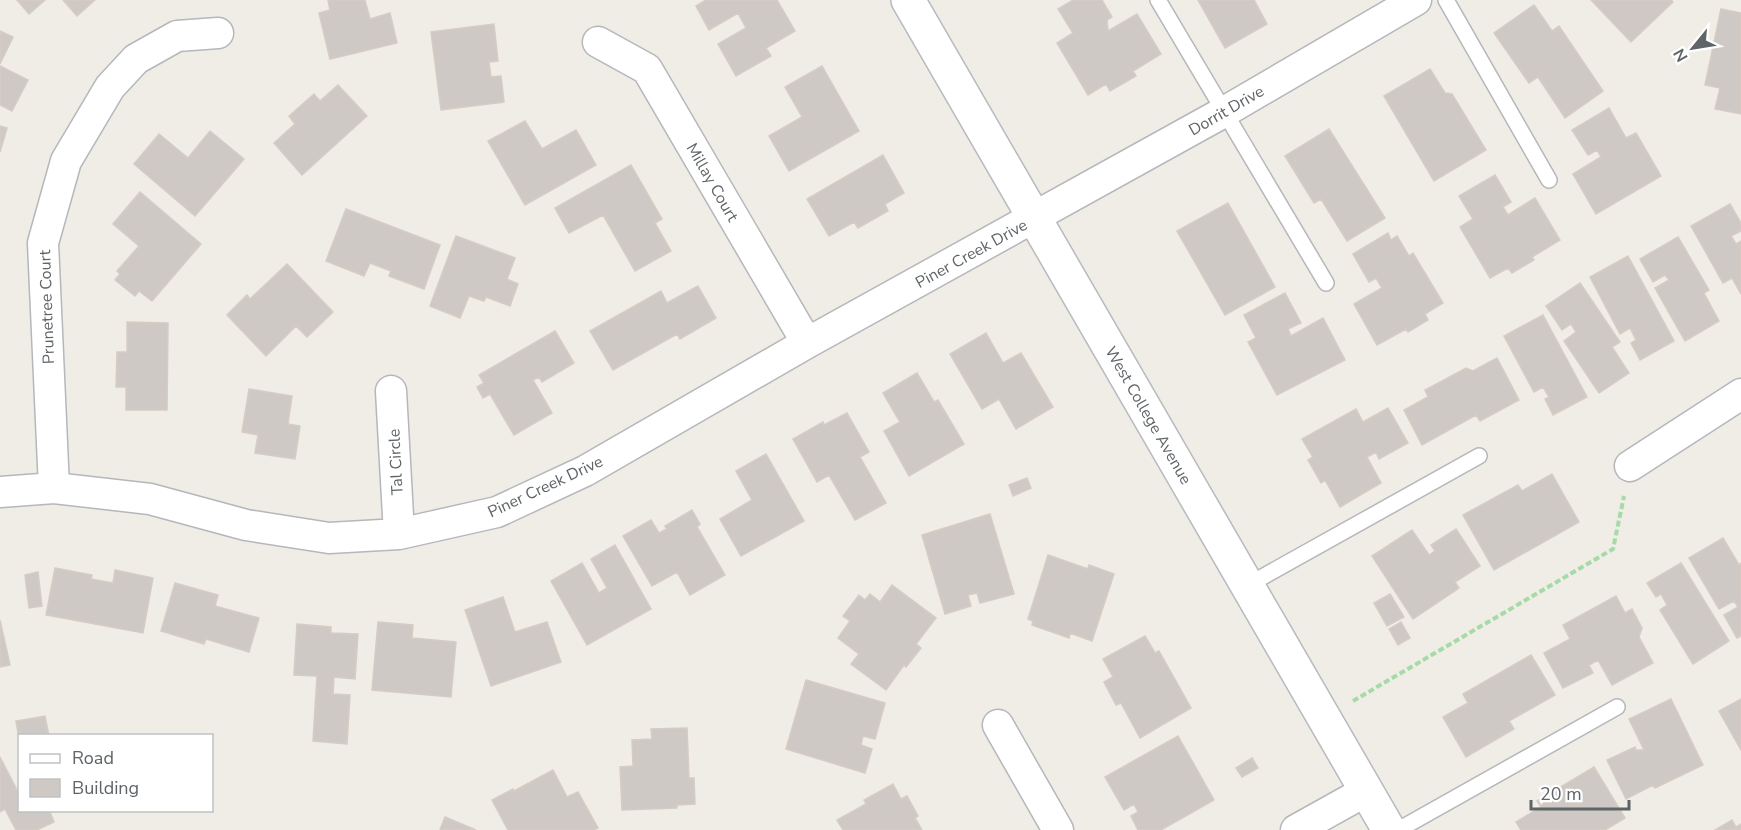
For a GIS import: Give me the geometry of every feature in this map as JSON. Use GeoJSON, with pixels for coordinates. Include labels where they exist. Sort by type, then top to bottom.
{"type":"FeatureCollection","features":[{"type":"Feature","properties":{"kind":"main road","name":"West College Avenue"},"geometry":{"type":"LineString","coordinates":[[908,0],[1389,830]]}},
{"type":"Feature","properties":{"kind":"street","name":"Dorrit Drive"},"geometry":{"type":"LineString","coordinates":[[1035,218],[1224,112],[1416,0]]}},
{"type":"Feature","properties":{"kind":"street","name":"Prunetree Court"},"geometry":{"type":"LineString","coordinates":[[54,488],[43,243],[66,161],[110,87],[135,59],[177,36],[218,33]]}},
{"type":"Feature","properties":{"kind":"street","name":"Millay Court"},"geometry":{"type":"LineString","coordinates":[[598,42],[647,69],[807,344]]}},
{"type":"Feature","properties":{"kind":"street","name":"Piner Creek Drive"},"geometry":{"type":"LineString","coordinates":[[0,492],[54,488],[150,499],[246,525],[329,538],[399,534],[497,512],[585,471],[807,344],[1035,218]]}},
{"type":"Feature","properties":{"kind":"street","name":"Tal Circle"},"geometry":{"type":"LineString","coordinates":[[391,391],[399,534]]}},
{"type":"Feature","properties":{"kind":"street"},"geometry":{"type":"LineString","coordinates":[[1630,466],[1741,394]]}},
{"type":"Feature","properties":{"kind":"street"},"geometry":{"type":"LineString","coordinates":[[998,725],[1058,830]]}},
{"type":"Feature","properties":{"kind":"street"},"geometry":{"type":"LineString","coordinates":[[1296,830],[1366,790]]}},
{"type":"Feature","properties":{"kind":"lane"},"geometry":{"type":"LineString","coordinates":[[1158,0],[1326,283]]}},
{"type":"Feature","properties":{"kind":"lane"},"geometry":{"type":"LineString","coordinates":[[1446,0],[1549,180]]}},
{"type":"Feature","properties":{"kind":"lane"},"geometry":{"type":"LineString","coordinates":[[1248,585],[1479,456]]}},
{"type":"Feature","properties":{"kind":"lane"},"geometry":{"type":"LineString","coordinates":[[1398,830],[1617,707]]}},
{"type":"Feature","properties":{"kind":"path"},"geometry":{"type":"LineString","coordinates":[[1324,718],[1613,549],[1630,466]]}},
{"type":"Feature","properties":{"kind":"building"},"geometry":{"type":"Polygon","coordinates":[[[17,0],[45,0],[29,14],[17,0]]]}},
{"type":"Feature","properties":{"kind":"building"},"geometry":{"type":"Polygon","coordinates":[[[63,0],[95,0],[77,16],[63,0]]]}},
{"type":"Feature","properties":{"kind":"building"},"geometry":{"type":"Polygon","coordinates":[[[328,0],[365,0],[370,19],[390,13],[397,43],[330,59],[319,13],[330,10],[328,0]]]}},
{"type":"Feature","properties":{"kind":"building"},"geometry":{"type":"Polygon","coordinates":[[[706,0],[777,0],[795,31],[766,48],[771,56],[736,76],[718,44],[746,28],[738,13],[709,30],[696,6],[706,0]]]}},
{"type":"Feature","properties":{"kind":"building"},"geometry":{"type":"Polygon","coordinates":[[[1073,0],[1102,0],[1112,17],[1107,20],[1108,31],[1137,14],[1161,54],[1133,71],[1136,76],[1110,91],[1106,84],[1088,95],[1057,43],[1073,33],[1058,9],[1073,0]]]}},
{"type":"Feature","properties":{"kind":"building"},"geometry":{"type":"Polygon","coordinates":[[[1198,0],[1254,0],[1267,24],[1225,48],[1198,0]]]}},
{"type":"Feature","properties":{"kind":"building"},"geometry":{"type":"Polygon","coordinates":[[[1591,0],[1671,0],[1673,2],[1631,42],[1591,0]]]}},
{"type":"Feature","properties":{"kind":"building"},"geometry":{"type":"Polygon","coordinates":[[[1534,5],[1552,31],[1559,26],[1603,91],[1565,118],[1538,77],[1529,83],[1494,33],[1534,5]]]}},
{"type":"Feature","properties":{"kind":"building"},"geometry":{"type":"Polygon","coordinates":[[[1721,9],[1741,13],[1741,114],[1715,109],[1720,88],[1705,85],[1721,9]]]}},
{"type":"Feature","properties":{"kind":"building"},"geometry":{"type":"Polygon","coordinates":[[[494,24],[498,61],[489,62],[491,77],[501,76],[504,102],[441,110],[431,32],[494,24]]]}},
{"type":"Feature","properties":{"kind":"building"},"geometry":{"type":"Polygon","coordinates":[[[0,31],[13,37],[0,64],[0,31]]]}},
{"type":"Feature","properties":{"kind":"building"},"geometry":{"type":"Polygon","coordinates":[[[0,66],[28,80],[12,111],[0,105],[0,66]]]}},
{"type":"Feature","properties":{"kind":"building"},"geometry":{"type":"Polygon","coordinates":[[[822,66],[859,131],[789,171],[769,136],[802,117],[785,87],[822,66]]]}},
{"type":"Feature","properties":{"kind":"building"},"geometry":{"type":"Polygon","coordinates":[[[1430,69],[1445,93],[1452,94],[1486,150],[1434,181],[1384,96],[1430,69]]]}},
{"type":"Feature","properties":{"kind":"building"},"geometry":{"type":"Polygon","coordinates":[[[338,85],[367,116],[302,175],[274,143],[295,124],[289,116],[314,94],[320,101],[338,85]]]}},
{"type":"Feature","properties":{"kind":"building"},"geometry":{"type":"Polygon","coordinates":[[[1609,108],[1626,138],[1636,133],[1661,176],[1596,214],[1573,174],[1601,157],[1597,150],[1588,155],[1572,130],[1609,108]]]}},
{"type":"Feature","properties":{"kind":"building"},"geometry":{"type":"Polygon","coordinates":[[[525,121],[542,149],[576,130],[596,165],[525,205],[488,141],[525,121]]]}},
{"type":"Feature","properties":{"kind":"building"},"geometry":{"type":"Polygon","coordinates":[[[0,126],[7,128],[0,152],[0,126]]]}},
{"type":"Feature","properties":{"kind":"building"},"geometry":{"type":"Polygon","coordinates":[[[1329,129],[1385,218],[1347,241],[1321,199],[1314,203],[1285,156],[1329,129]]]}},
{"type":"Feature","properties":{"kind":"building"},"geometry":{"type":"Polygon","coordinates":[[[210,131],[244,159],[195,216],[134,164],[159,134],[188,158],[210,131]]]}},
{"type":"Feature","properties":{"kind":"building"},"geometry":{"type":"Polygon","coordinates":[[[883,155],[904,193],[885,204],[888,211],[858,228],[854,222],[829,236],[807,199],[883,155]]]}},
{"type":"Feature","properties":{"kind":"building"},"geometry":{"type":"Polygon","coordinates":[[[631,165],[662,219],[655,223],[671,251],[635,271],[603,215],[569,233],[555,208],[631,165]]]}},
{"type":"Feature","properties":{"kind":"building"},"geometry":{"type":"Polygon","coordinates":[[[1495,175],[1511,202],[1503,207],[1508,215],[1535,198],[1560,240],[1532,257],[1534,260],[1512,273],[1508,268],[1490,278],[1460,227],[1473,219],[1459,196],[1495,175]]]}},
{"type":"Feature","properties":{"kind":"building"},"geometry":{"type":"Polygon","coordinates":[[[140,192],[201,244],[152,301],[139,291],[135,296],[115,280],[120,274],[117,271],[139,246],[113,224],[140,192]]]}},
{"type":"Feature","properties":{"kind":"building"},"geometry":{"type":"Polygon","coordinates":[[[1228,203],[1275,287],[1225,315],[1177,231],[1228,203]]]}},
{"type":"Feature","properties":{"kind":"building"},"geometry":{"type":"Polygon","coordinates":[[[1730,204],[1741,223],[1741,231],[1731,236],[1736,244],[1741,241],[1741,294],[1732,278],[1723,283],[1691,226],[1730,204]]]}},
{"type":"Feature","properties":{"kind":"building"},"geometry":{"type":"Polygon","coordinates":[[[346,209],[440,245],[424,289],[389,276],[391,271],[370,263],[364,276],[326,261],[346,209]]]}},
{"type":"Feature","properties":{"kind":"building"},"geometry":{"type":"Polygon","coordinates":[[[1388,233],[1391,240],[1397,236],[1409,256],[1413,253],[1443,303],[1425,314],[1428,320],[1408,332],[1406,329],[1377,345],[1354,304],[1382,288],[1376,278],[1369,282],[1353,254],[1388,233]]]}},
{"type":"Feature","properties":{"kind":"building"},"geometry":{"type":"Polygon","coordinates":[[[456,236],[515,258],[507,279],[518,284],[510,306],[486,297],[484,301],[469,296],[460,318],[430,306],[456,236]]]}},
{"type":"Feature","properties":{"kind":"building"},"geometry":{"type":"Polygon","coordinates":[[[1678,237],[1709,290],[1704,293],[1719,321],[1685,341],[1655,288],[1669,280],[1665,275],[1653,282],[1640,259],[1678,237]]]}},
{"type":"Feature","properties":{"kind":"building"},"geometry":{"type":"Polygon","coordinates":[[[1628,256],[1674,341],[1640,360],[1631,343],[1636,340],[1630,328],[1620,334],[1590,277],[1628,256]]]}},
{"type":"Feature","properties":{"kind":"building"},"geometry":{"type":"Polygon","coordinates":[[[287,264],[333,312],[307,337],[296,326],[266,356],[227,315],[247,295],[250,299],[287,264]]]}},
{"type":"Feature","properties":{"kind":"building"},"geometry":{"type":"Polygon","coordinates":[[[1580,283],[1620,342],[1612,347],[1629,373],[1599,393],[1564,341],[1576,332],[1571,324],[1562,330],[1546,306],[1580,283]]]}},
{"type":"Feature","properties":{"kind":"building"},"geometry":{"type":"Polygon","coordinates":[[[698,286],[716,318],[680,339],[677,334],[613,370],[590,331],[661,291],[667,303],[698,286]]]}},
{"type":"Feature","properties":{"kind":"building"},"geometry":{"type":"Polygon","coordinates":[[[1285,293],[1301,323],[1288,329],[1291,336],[1323,318],[1345,360],[1277,395],[1248,342],[1256,338],[1244,315],[1285,293]]]}},
{"type":"Feature","properties":{"kind":"building"},"geometry":{"type":"Polygon","coordinates":[[[1543,315],[1587,397],[1553,415],[1545,399],[1549,397],[1543,387],[1534,392],[1504,336],[1543,315]]]}},
{"type":"Feature","properties":{"kind":"building"},"geometry":{"type":"Polygon","coordinates":[[[127,322],[168,323],[167,410],[126,410],[126,387],[116,387],[117,352],[127,352],[127,322]]]}},
{"type":"Feature","properties":{"kind":"building"},"geometry":{"type":"Polygon","coordinates":[[[555,331],[574,363],[542,382],[539,377],[533,380],[552,413],[514,435],[490,394],[483,398],[477,387],[484,383],[479,375],[555,331]]]}},
{"type":"Feature","properties":{"kind":"building"},"geometry":{"type":"Polygon","coordinates":[[[986,333],[1003,363],[1021,353],[1053,407],[1016,429],[999,399],[982,409],[950,354],[986,333]]]}},
{"type":"Feature","properties":{"kind":"building"},"geometry":{"type":"Polygon","coordinates":[[[1497,358],[1519,400],[1480,421],[1476,415],[1422,445],[1404,410],[1428,397],[1425,390],[1466,368],[1473,371],[1497,358]]]}},
{"type":"Feature","properties":{"kind":"building"},"geometry":{"type":"Polygon","coordinates":[[[917,373],[934,402],[938,400],[964,444],[909,476],[884,431],[900,422],[883,393],[917,373]]]}},
{"type":"Feature","properties":{"kind":"building"},"geometry":{"type":"Polygon","coordinates":[[[249,389],[292,396],[288,424],[300,426],[295,459],[255,453],[258,435],[242,432],[249,389]]]}},
{"type":"Feature","properties":{"kind":"building"},"geometry":{"type":"Polygon","coordinates":[[[1388,408],[1408,443],[1379,459],[1376,452],[1367,457],[1381,483],[1340,507],[1325,480],[1321,483],[1308,460],[1313,457],[1302,439],[1356,409],[1363,422],[1388,408]]]}},
{"type":"Feature","properties":{"kind":"building"},"geometry":{"type":"Polygon","coordinates":[[[847,413],[869,452],[860,457],[886,503],[855,520],[829,475],[817,482],[793,439],[823,422],[824,425],[847,413]]]}},
{"type":"Feature","properties":{"kind":"building"},"geometry":{"type":"Polygon","coordinates":[[[766,454],[804,521],[741,556],[720,519],[752,500],[736,471],[766,454]]]}},
{"type":"Feature","properties":{"kind":"building"},"geometry":{"type":"Polygon","coordinates":[[[1552,474],[1579,522],[1494,570],[1463,515],[1518,485],[1522,491],[1552,474]]]}},
{"type":"Feature","properties":{"kind":"building"},"geometry":{"type":"Polygon","coordinates":[[[1027,478],[1031,488],[1013,496],[1009,485],[1027,478]]]}},
{"type":"Feature","properties":{"kind":"building"},"geometry":{"type":"Polygon","coordinates":[[[692,510],[700,524],[697,527],[725,575],[690,595],[677,572],[652,586],[623,536],[651,520],[659,533],[667,529],[665,526],[692,510]]]}},
{"type":"Feature","properties":{"kind":"building"},"geometry":{"type":"Polygon","coordinates":[[[990,514],[1014,594],[980,603],[977,593],[968,595],[971,606],[945,614],[922,535],[990,514]]]}},
{"type":"Feature","properties":{"kind":"building"},"geometry":{"type":"Polygon","coordinates":[[[1456,529],[1480,566],[1455,582],[1459,588],[1413,619],[1372,556],[1412,530],[1429,555],[1435,551],[1431,545],[1456,529]]]}},
{"type":"Feature","properties":{"kind":"building"},"geometry":{"type":"Polygon","coordinates":[[[1723,538],[1739,565],[1741,563],[1741,636],[1737,638],[1724,615],[1738,607],[1734,601],[1719,609],[1689,558],[1723,538]]]}},
{"type":"Feature","properties":{"kind":"building"},"geometry":{"type":"Polygon","coordinates":[[[615,545],[651,609],[587,645],[551,581],[582,563],[599,593],[607,588],[591,559],[615,545]]]}},
{"type":"Feature","properties":{"kind":"building"},"geometry":{"type":"Polygon","coordinates":[[[1048,555],[1088,569],[1089,565],[1114,574],[1092,641],[1070,633],[1069,638],[1032,625],[1033,621],[1028,619],[1048,555]]]}},
{"type":"Feature","properties":{"kind":"building"},"geometry":{"type":"Polygon","coordinates":[[[1681,563],[1729,641],[1693,664],[1660,610],[1667,605],[1661,594],[1656,597],[1647,583],[1681,563]]]}},
{"type":"Feature","properties":{"kind":"building"},"geometry":{"type":"Polygon","coordinates":[[[55,568],[92,575],[91,579],[113,583],[115,570],[153,578],[143,633],[46,615],[55,568]]]}},
{"type":"Feature","properties":{"kind":"building"},"geometry":{"type":"Polygon","coordinates":[[[38,572],[42,606],[29,608],[25,575],[38,572]]]}},
{"type":"Feature","properties":{"kind":"building"},"geometry":{"type":"Polygon","coordinates":[[[175,583],[218,595],[215,606],[259,618],[249,652],[206,639],[204,644],[161,631],[175,583]]]}},
{"type":"Feature","properties":{"kind":"building"},"geometry":{"type":"Polygon","coordinates":[[[892,585],[936,618],[916,644],[921,648],[906,667],[904,665],[886,690],[851,664],[859,654],[838,638],[850,621],[843,616],[859,595],[865,600],[870,594],[880,602],[892,585]]]}},
{"type":"Feature","properties":{"kind":"building"},"geometry":{"type":"Polygon","coordinates":[[[1390,594],[1404,617],[1387,626],[1374,603],[1390,594]]]}},
{"type":"Feature","properties":{"kind":"building"},"geometry":{"type":"Polygon","coordinates":[[[1616,596],[1625,613],[1632,609],[1642,628],[1639,637],[1653,663],[1612,685],[1598,660],[1589,665],[1593,673],[1563,688],[1544,653],[1570,639],[1563,625],[1616,596]]]}},
{"type":"Feature","properties":{"kind":"building"},"geometry":{"type":"Polygon","coordinates":[[[503,597],[515,632],[547,622],[561,662],[491,686],[465,610],[503,597]]]}},
{"type":"Feature","properties":{"kind":"building"},"geometry":{"type":"Polygon","coordinates":[[[0,620],[10,665],[0,667],[0,620]]]}},
{"type":"Feature","properties":{"kind":"building"},"geometry":{"type":"Polygon","coordinates":[[[378,622],[413,625],[412,638],[456,642],[451,697],[372,690],[378,622]]]}},
{"type":"Feature","properties":{"kind":"building"},"geometry":{"type":"Polygon","coordinates":[[[1401,622],[1410,638],[1398,645],[1389,629],[1401,622]]]}},
{"type":"Feature","properties":{"kind":"building"},"geometry":{"type":"Polygon","coordinates":[[[297,624],[331,627],[331,633],[358,634],[355,679],[334,677],[333,694],[350,695],[347,744],[313,741],[317,676],[294,675],[297,624]]]}},
{"type":"Feature","properties":{"kind":"building"},"geometry":{"type":"Polygon","coordinates":[[[1145,636],[1155,653],[1159,651],[1191,708],[1140,738],[1121,703],[1116,705],[1104,682],[1113,677],[1103,659],[1145,636]]]}},
{"type":"Feature","properties":{"kind":"building"},"geometry":{"type":"Polygon","coordinates":[[[1531,655],[1555,695],[1509,721],[1514,729],[1466,757],[1443,717],[1468,703],[1463,694],[1531,655]]]}},
{"type":"Feature","properties":{"kind":"building"},"geometry":{"type":"Polygon","coordinates":[[[806,680],[885,703],[875,739],[863,736],[861,745],[872,749],[865,773],[786,749],[806,680]]]}},
{"type":"Feature","properties":{"kind":"building"},"geometry":{"type":"Polygon","coordinates":[[[1671,699],[1703,765],[1655,788],[1653,785],[1626,799],[1607,760],[1635,747],[1636,750],[1644,750],[1629,719],[1671,699]]]}},
{"type":"Feature","properties":{"kind":"building"},"geometry":{"type":"Polygon","coordinates":[[[1741,699],[1741,750],[1719,711],[1741,699]]]}},
{"type":"Feature","properties":{"kind":"building"},"geometry":{"type":"Polygon","coordinates":[[[45,716],[49,734],[18,734],[16,721],[45,716]]]}},
{"type":"Feature","properties":{"kind":"building"},"geometry":{"type":"Polygon","coordinates":[[[687,728],[689,778],[694,778],[695,804],[677,805],[677,808],[622,810],[620,767],[633,766],[632,740],[652,739],[651,729],[687,728]]]}},
{"type":"Feature","properties":{"kind":"building"},"geometry":{"type":"Polygon","coordinates":[[[1178,736],[1214,800],[1161,830],[1138,830],[1131,816],[1138,812],[1134,804],[1124,810],[1105,777],[1178,736]]]}},
{"type":"Feature","properties":{"kind":"building"},"geometry":{"type":"Polygon","coordinates":[[[0,757],[18,792],[18,812],[50,812],[54,822],[37,830],[16,830],[5,809],[0,812],[0,757]]]}},
{"type":"Feature","properties":{"kind":"building"},"geometry":{"type":"Polygon","coordinates":[[[1252,758],[1258,768],[1242,777],[1236,768],[1252,758]]]}},
{"type":"Feature","properties":{"kind":"building"},"geometry":{"type":"Polygon","coordinates":[[[1594,767],[1625,818],[1605,830],[1521,830],[1516,822],[1541,807],[1537,801],[1594,767]]]}},
{"type":"Feature","properties":{"kind":"building"},"geometry":{"type":"Polygon","coordinates":[[[553,770],[567,797],[578,792],[598,828],[594,830],[508,830],[492,800],[553,770]]]}},
{"type":"Feature","properties":{"kind":"building"},"geometry":{"type":"Polygon","coordinates":[[[893,784],[901,799],[907,796],[918,816],[915,818],[922,830],[843,830],[837,820],[866,804],[864,800],[893,784]]]}},
{"type":"Feature","properties":{"kind":"building"},"geometry":{"type":"Polygon","coordinates":[[[445,817],[476,830],[440,830],[445,817]]]}},
{"type":"Feature","properties":{"kind":"building"},"geometry":{"type":"Polygon","coordinates":[[[1732,820],[1736,827],[1741,824],[1741,830],[1715,830],[1732,820]]]}}]}
